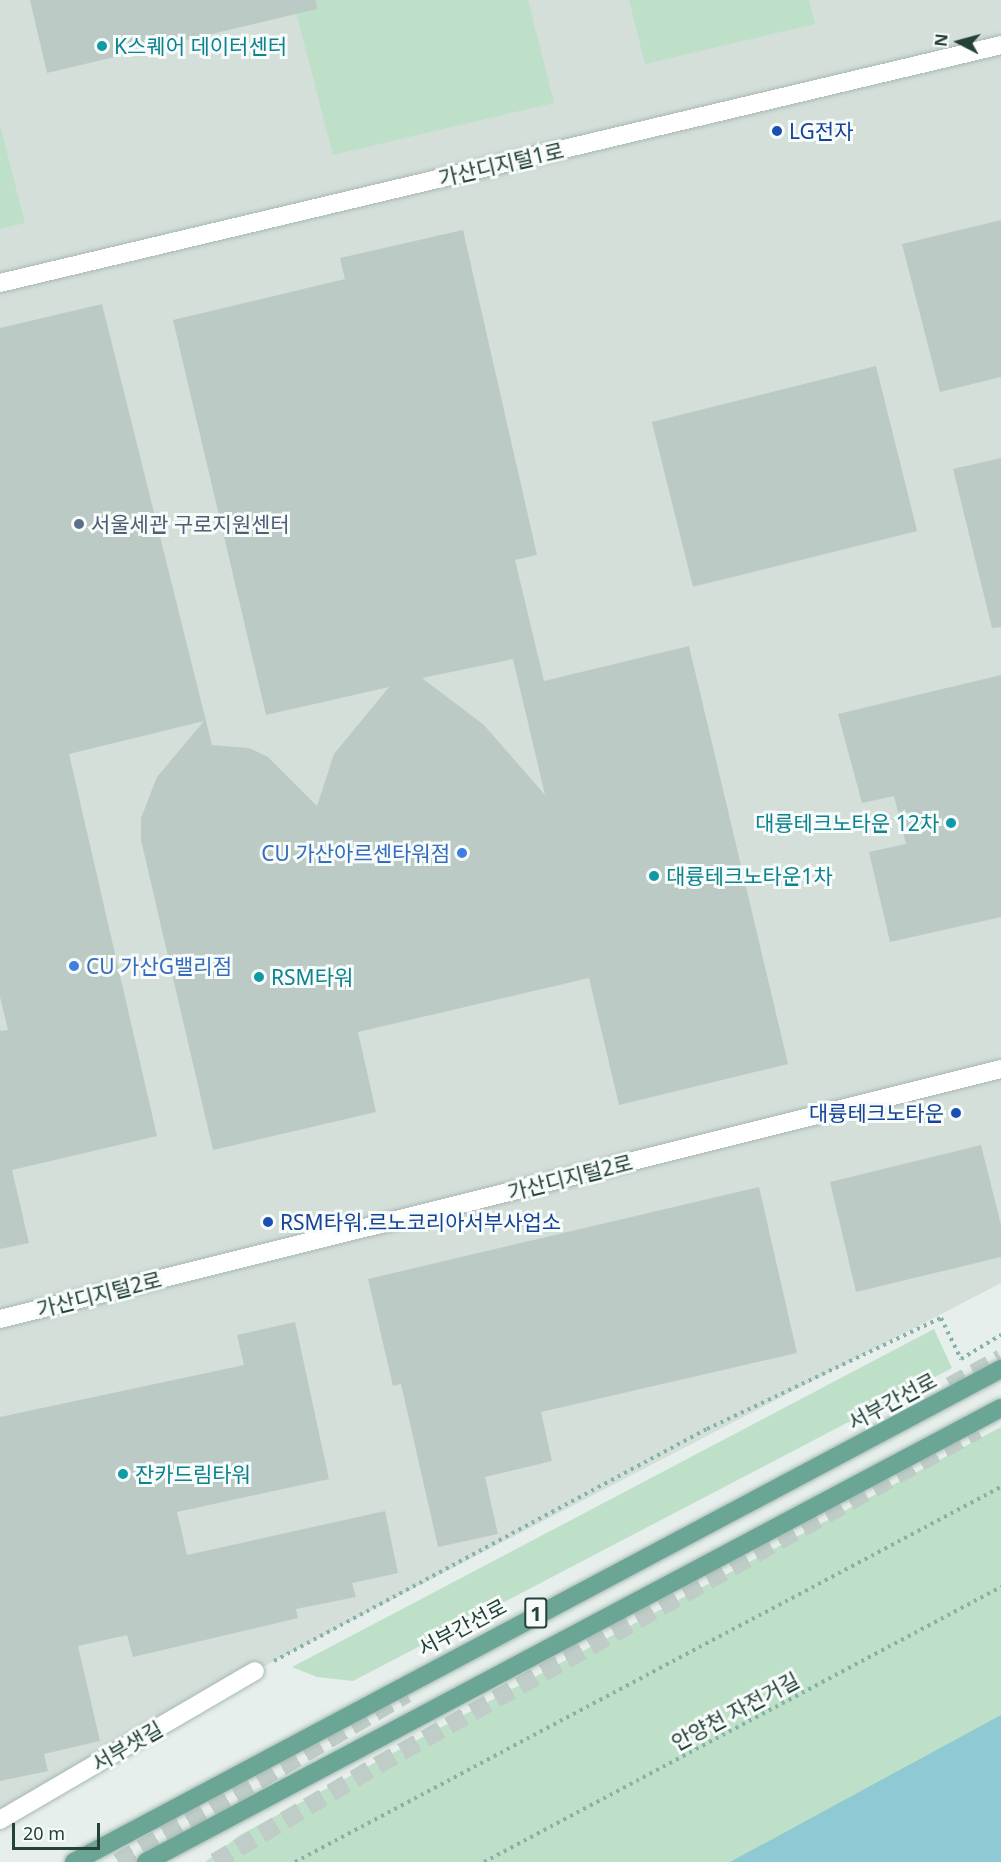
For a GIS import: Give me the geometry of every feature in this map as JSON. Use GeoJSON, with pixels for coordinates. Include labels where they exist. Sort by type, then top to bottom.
{"type":"FeatureCollection","features":[{"type":"Feature","properties":{"kind":"main road","name":"서부간선로"},"geometry":{"type":"LineString","coordinates":[[74,1862],[1001,1370]]}},
{"type":"Feature","properties":{"kind":"main road","name":"1"},"geometry":{"type":"LineString","coordinates":[[146,1862],[1001,1408]]}},
{"type":"Feature","properties":{"kind":"street","name":"가산디지털1로"},"geometry":{"type":"LineString","coordinates":[[0,283],[1001,45]]}},
{"type":"Feature","properties":{"kind":"street","name":"가산디지털2로"},"geometry":{"type":"LineString","coordinates":[[0,1319],[1001,1069]]}},
{"type":"Feature","properties":{"kind":"street","name":"서부샛길"},"geometry":{"type":"LineString","coordinates":[[0,1820],[255,1671]]}},
{"type":"Feature","properties":{"kind":"path"},"geometry":{"type":"LineString","coordinates":[[255,1671],[707,1429],[941,1318],[961,1359],[1001,1335]]}},
{"type":"Feature","properties":{"kind":"path"},"geometry":{"type":"LineString","coordinates":[[295,1862],[1001,1487]]}},
{"type":"Feature","properties":{"kind":"path","name":"안양천 자전거길"},"geometry":{"type":"LineString","coordinates":[[484,1862],[1001,1587]]}},
{"type":"Feature","properties":{"kind":"shaded area"},"geometry":{"type":"Polygon","coordinates":[[[0,0],[1001,0],[1001,1283],[255,1671],[0,1814],[0,0]]]}},
{"type":"Feature","properties":{"kind":"green space"},"geometry":{"type":"Polygon","coordinates":[[[293,0],[528,0],[554,103],[333,155],[293,0]]]}},
{"type":"Feature","properties":{"kind":"green space"},"geometry":{"type":"Polygon","coordinates":[[[629,0],[809,0],[815,24],[645,64],[629,0]]]}},
{"type":"Feature","properties":{"kind":"green space"},"geometry":{"type":"Polygon","coordinates":[[[0,125],[25,223],[0,229],[0,125]]]}},
{"type":"Feature","properties":{"kind":"green space"},"geometry":{"type":"Polygon","coordinates":[[[934,1329],[952,1368],[353,1681],[317,1677],[292,1667],[934,1329]]]}},
{"type":"Feature","properties":{"kind":"green space"},"geometry":{"type":"Polygon","coordinates":[[[1001,1427],[1001,1862],[205,1862],[240,1835],[1001,1427]]]}},
{"type":"Feature","properties":{"kind":"water"},"geometry":{"type":"Polygon","coordinates":[[[1001,1715],[1001,1862],[730,1862],[1001,1715]]]}},
{"type":"Feature","properties":{"kind":"building","name":"K스퀘어 데이터센터"},"geometry":{"type":"Polygon","coordinates":[[[30,0],[316,0],[317,9],[47,73],[30,0]]]}},
{"type":"Feature","properties":{"kind":"building"},"geometry":{"type":"Polygon","coordinates":[[[1001,220],[1001,377],[940,392],[902,244],[1001,220]]]}},
{"type":"Feature","properties":{"kind":"building"},"geometry":{"type":"Polygon","coordinates":[[[463,230],[537,555],[515,560],[544,681],[689,646],[788,1064],[619,1105],[589,978],[358,1032],[376,1112],[213,1150],[141,840],[141,818],[157,777],[204,721],[69,754],[157,1136],[12,1170],[29,1243],[0,1249],[0,1031],[8,1030],[0,997],[0,328],[102,304],[212,745],[249,748],[268,757],[317,806],[334,754],[389,687],[266,715],[173,320],[345,279],[340,258],[463,230]],[[513,659],[422,678],[484,725],[545,795],[513,659]]]}},
{"type":"Feature","properties":{"kind":"building"},"geometry":{"type":"Polygon","coordinates":[[[876,366],[917,531],[693,587],[652,422],[876,366]]]}},
{"type":"Feature","properties":{"kind":"building"},"geometry":{"type":"Polygon","coordinates":[[[1001,458],[1001,627],[992,628],[953,469],[1001,458]]]}},
{"type":"Feature","properties":{"kind":"building","name":"대륭테크노타운 12차"},"geometry":{"type":"Polygon","coordinates":[[[1001,675],[1001,917],[890,942],[869,852],[906,844],[894,796],[862,803],[838,714],[1001,675]]]}},
{"type":"Feature","properties":{"kind":"building"},"geometry":{"type":"Polygon","coordinates":[[[981,1145],[1001,1225],[1001,1257],[856,1292],[830,1182],[981,1145]]]}},
{"type":"Feature","properties":{"kind":"building"},"geometry":{"type":"Polygon","coordinates":[[[759,1187],[797,1353],[541,1412],[552,1461],[485,1477],[498,1534],[438,1547],[401,1384],[393,1386],[368,1279],[759,1187]]]}},
{"type":"Feature","properties":{"kind":"building"},"geometry":{"type":"Polygon","coordinates":[[[295,1322],[329,1479],[177,1512],[187,1555],[385,1511],[398,1573],[352,1583],[356,1597],[296,1609],[298,1618],[133,1657],[127,1635],[78,1646],[100,1741],[44,1754],[48,1771],[0,1781],[0,1417],[244,1365],[237,1335],[295,1322]]]}},
{"type":"Feature","properties":{"kind":"tunnel"},"geometry":{"type":"LineString","coordinates":[[950,1386],[1001,1358]]}},
{"type":"Feature","properties":{"kind":"tunnel"},"geometry":{"type":"LineString","coordinates":[[215,1862],[378,1765],[978,1430]]}},
{"type":"Feature","properties":{"kind":"tunnel"},"geometry":{"type":"LineString","coordinates":[[118,1862],[407,1694]]}},
{"type":"Feature","properties":{"kind":"place","name":"K스퀘어 데이터센터"},"geometry":{"type":"Point","coordinates":[102,46]}},
{"type":"Feature","properties":{"kind":"place","name":"LG전자"},"geometry":{"type":"Point","coordinates":[777,131]}},
{"type":"Feature","properties":{"kind":"place","name":"서울세관 구로지원센터"},"geometry":{"type":"Point","coordinates":[79,524]}},
{"type":"Feature","properties":{"kind":"place","name":"대륭테크노타운 12차"},"geometry":{"type":"Point","coordinates":[951,823]}},
{"type":"Feature","properties":{"kind":"place","name":"CU 가산아르센타워점"},"geometry":{"type":"Point","coordinates":[462,853]}},
{"type":"Feature","properties":{"kind":"place","name":"대륭테크노타운1차"},"geometry":{"type":"Point","coordinates":[654,876]}},
{"type":"Feature","properties":{"kind":"place","name":"CU 가산G밸리점"},"geometry":{"type":"Point","coordinates":[74,966]}},
{"type":"Feature","properties":{"kind":"place","name":"RSM타워"},"geometry":{"type":"Point","coordinates":[259,977]}},
{"type":"Feature","properties":{"kind":"place","name":"대륭테크노타운"},"geometry":{"type":"Point","coordinates":[956,1113]}},
{"type":"Feature","properties":{"kind":"place","name":"RSM타워.르노코리아서부사업소"},"geometry":{"type":"Point","coordinates":[268,1222]}},
{"type":"Feature","properties":{"kind":"place","name":"잔카드림타워"},"geometry":{"type":"Point","coordinates":[123,1474]}}]}
